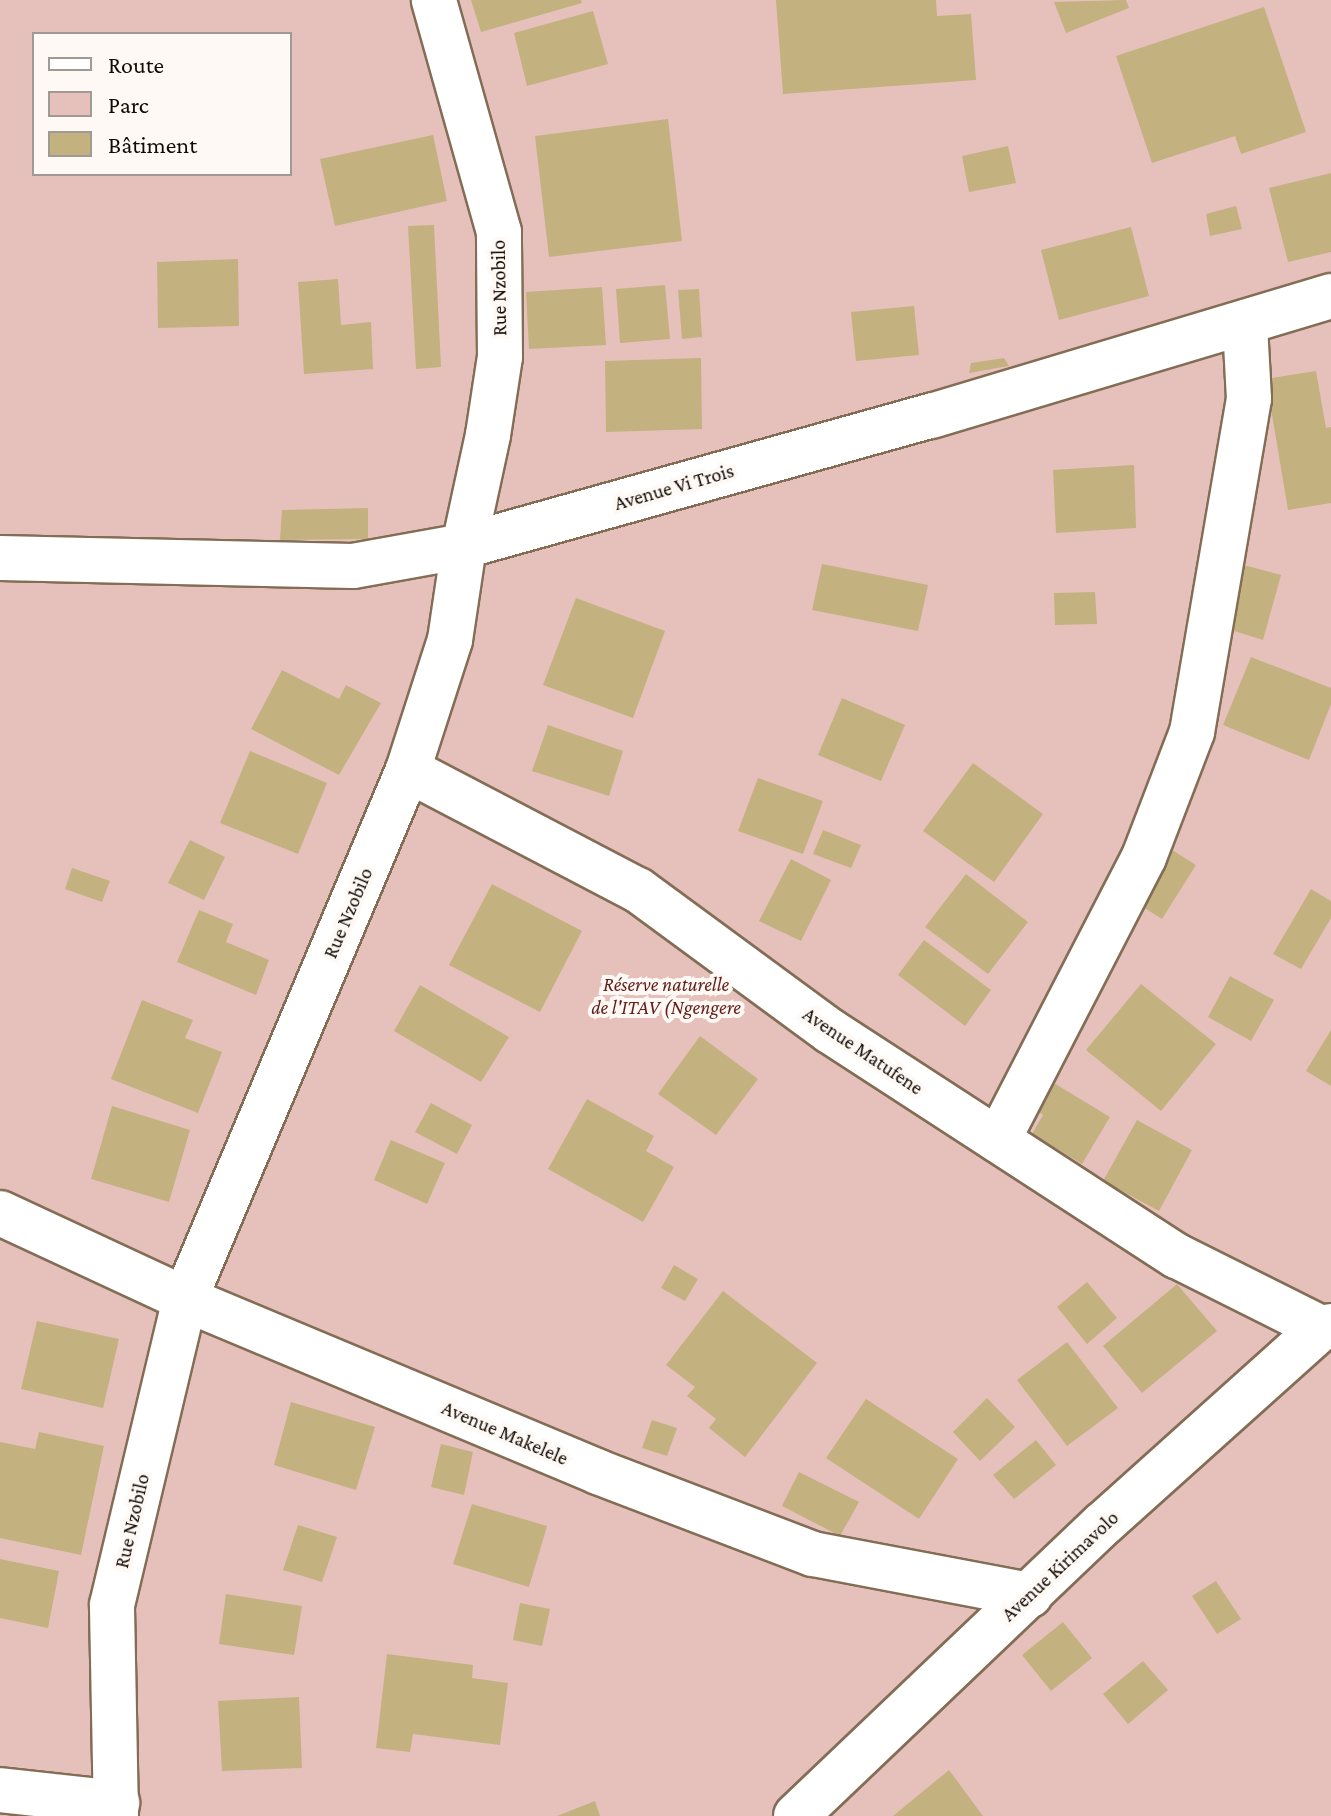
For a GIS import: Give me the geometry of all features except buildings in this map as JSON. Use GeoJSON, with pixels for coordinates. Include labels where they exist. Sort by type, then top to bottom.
{"type":"FeatureCollection","features":[{"type":"Feature","properties":{"kind":"street","name":"Rue Nzobilo"},"geometry":{"type":"LineString","coordinates":[[117,1809],[112,1605],[185,1299],[408,770],[450,640],[464,546],[500,357],[499,232],[434,0]]}},
{"type":"Feature","properties":{"kind":"street","name":"Avenue Vi Trois"},"geometry":{"type":"LineString","coordinates":[[0,558],[353,566],[464,546],[1245,325],[1331,296]]}},
{"type":"Feature","properties":{"kind":"street"},"geometry":{"type":"LineString","coordinates":[[998,1140],[1144,857],[1192,732],[1249,399],[1245,325]]}},
{"type":"Feature","properties":{"kind":"street","name":"Avenue Matufene"},"geometry":{"type":"LineString","coordinates":[[408,770],[638,890],[830,1031],[1177,1256],[1326,1327]]}},
{"type":"Feature","properties":{"kind":"street","name":"Avenue Makelele"},"geometry":{"type":"LineString","coordinates":[[0,1213],[185,1299],[598,1472],[813,1554],[1030,1595]]}},
{"type":"Feature","properties":{"kind":"street","name":"Avenue Kirimavolo"},"geometry":{"type":"LineString","coordinates":[[796,1816],[1030,1595],[1326,1327]]}},
{"type":"Feature","properties":{"kind":"street"},"geometry":{"type":"LineString","coordinates":[[0,1790],[117,1809]]}},
{"type":"Feature","properties":{"kind":"green space","name":"Réserve naturelle de l'ITAV (Ngengere"},"geometry":{"type":"Polygon","coordinates":[[[0,0],[1331,0],[1331,1816],[0,1816],[0,0]]]}}]}
